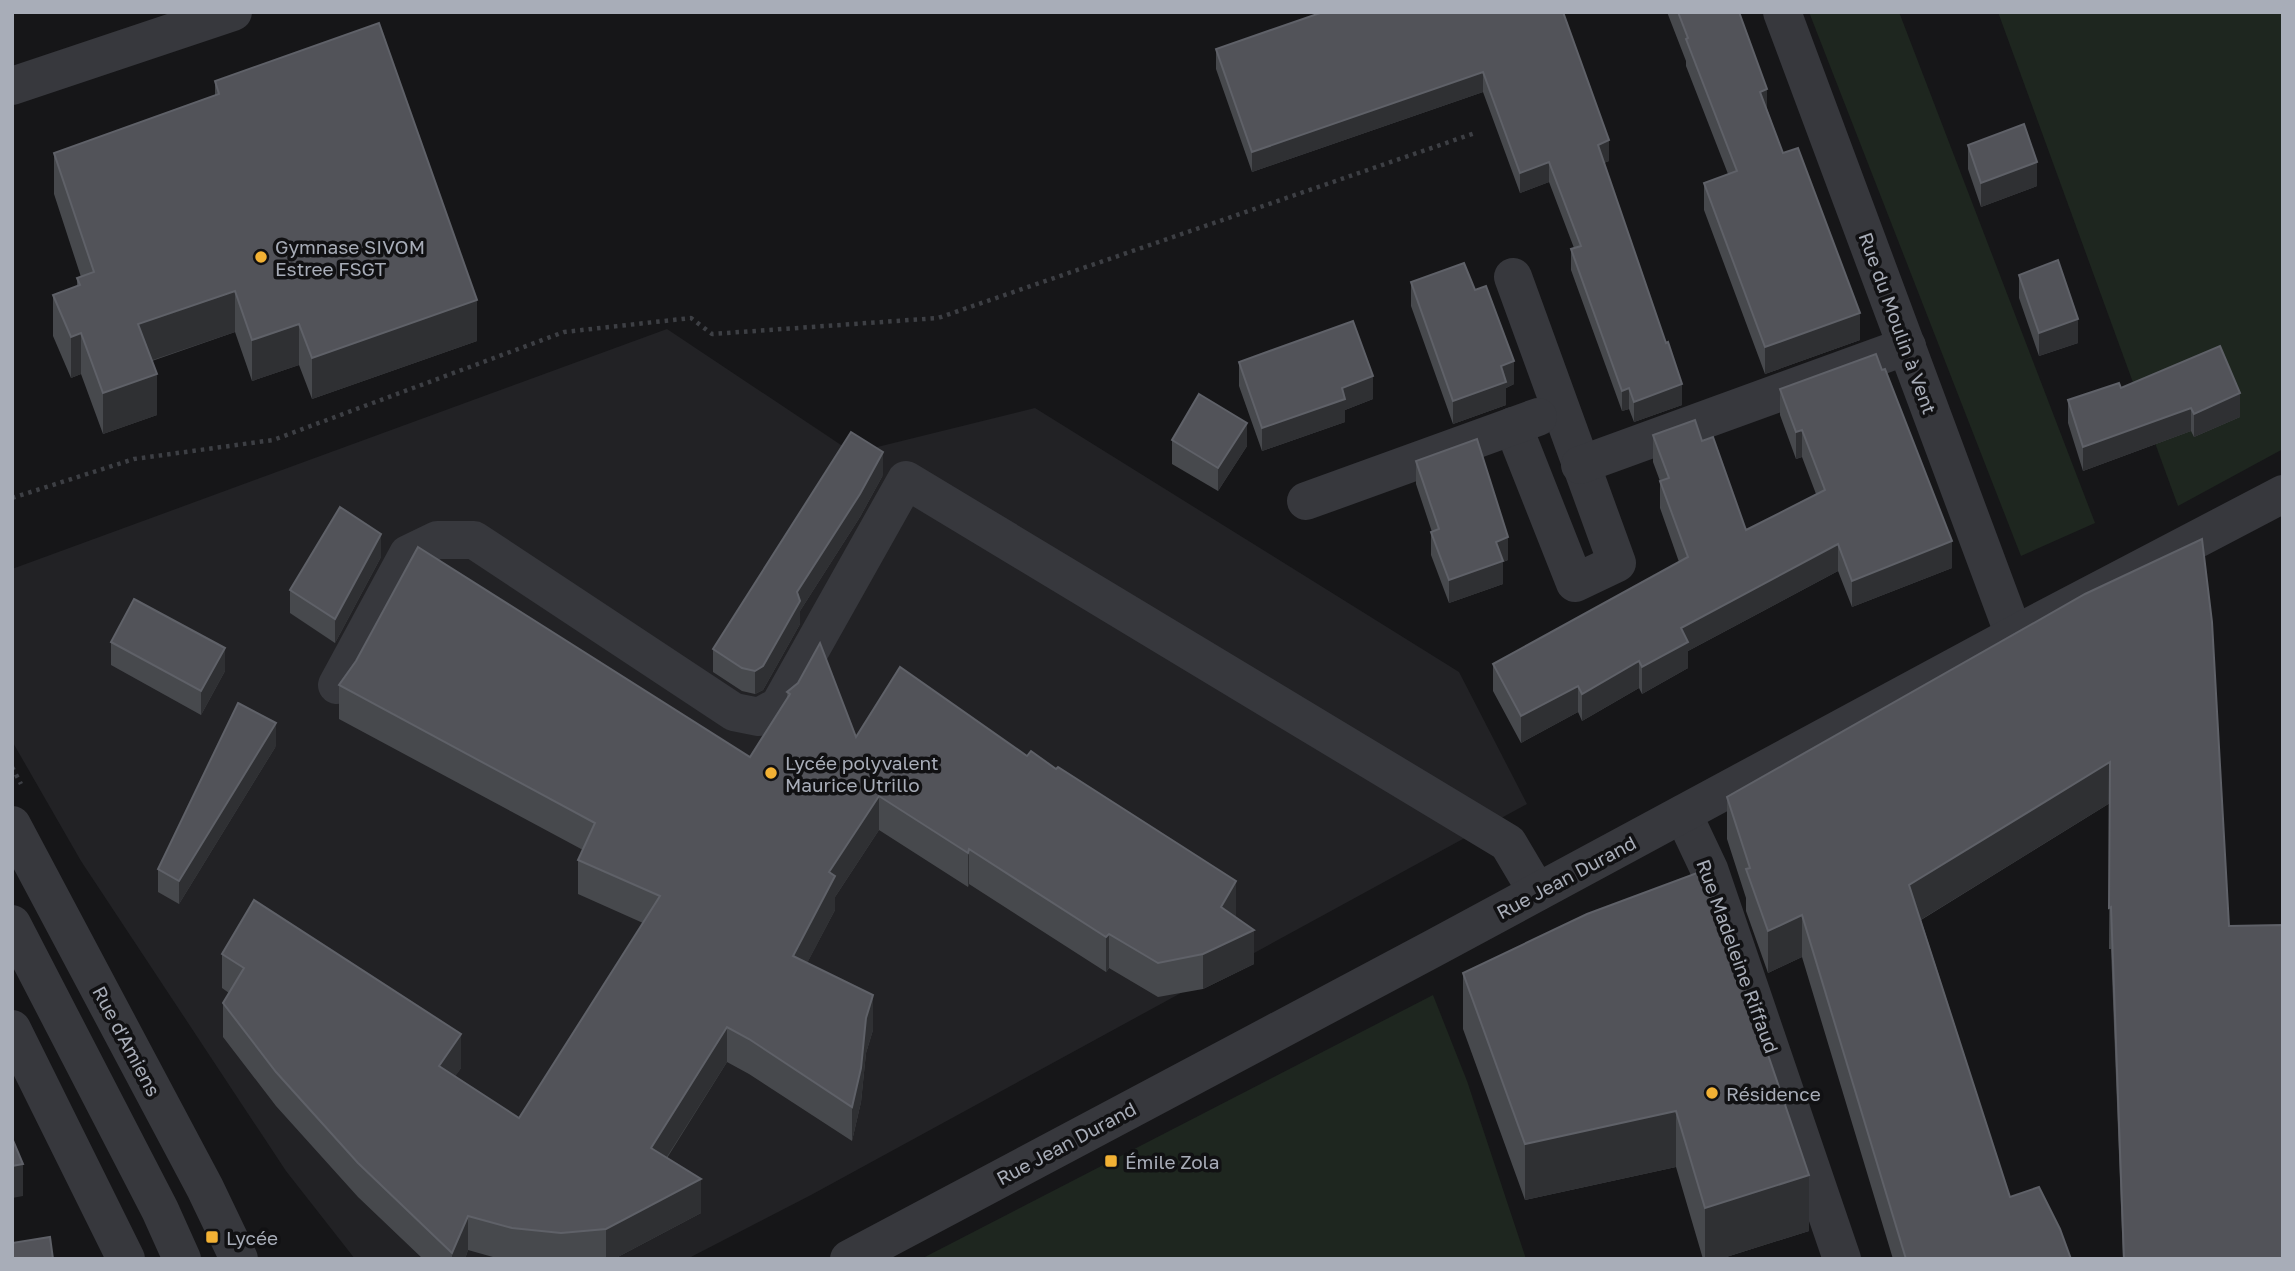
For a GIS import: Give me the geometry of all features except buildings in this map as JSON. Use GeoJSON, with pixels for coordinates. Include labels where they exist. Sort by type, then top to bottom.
{"type":"FeatureCollection","features":[{"type":"Feature","properties":{"kind":"street"},"geometry":{"type":"LineString","coordinates":[[12,86],[233,12]]}},
{"type":"Feature","properties":{"kind":"street","name":"Rue du Moulin à Vent"},"geometry":{"type":"LineString","coordinates":[[1782,12],[2014,635]]}},
{"type":"Feature","properties":{"kind":"street"},"geometry":{"type":"LineString","coordinates":[[1513,277],[1617,563],[1575,583],[1513,426]]}},
{"type":"Feature","properties":{"kind":"street"},"geometry":{"type":"LineString","coordinates":[[1580,465],[1907,346]]}},
{"type":"Feature","properties":{"kind":"street"},"geometry":{"type":"LineString","coordinates":[[1306,501],[1560,409]]}},
{"type":"Feature","properties":{"kind":"street"},"geometry":{"type":"LineString","coordinates":[[337,685],[408,554],[437,540],[474,540],[734,712],[759,717],[779,706],[906,480],[1508,843],[1537,892]]}},
{"type":"Feature","properties":{"kind":"street","name":"Rue Jean Durand"},"geometry":{"type":"LineString","coordinates":[[849,1259],[2014,635],[2283,494]]}},
{"type":"Feature","properties":{"kind":"street","name":"Rue Madeleine Riffaud"},"geometry":{"type":"LineString","coordinates":[[1683,814],[1709,869],[1842,1259]]}},
{"type":"Feature","properties":{"kind":"street","name":"Rue d'Amiens"},"geometry":{"type":"LineString","coordinates":[[12,825],[205,1188],[239,1259]]}},
{"type":"Feature","properties":{"kind":"street"},"geometry":{"type":"LineString","coordinates":[[12,924],[154,1198],[182,1259]]}},
{"type":"Feature","properties":{"kind":"street"},"geometry":{"type":"LineString","coordinates":[[12,1029],[126,1259]]}},
{"type":"Feature","properties":{"kind":"path"},"geometry":{"type":"LineString","coordinates":[[12,498],[134,459],[273,440],[564,332],[691,317],[712,334],[938,318],[1475,133]]}},
{"type":"Feature","properties":{"kind":"shaded area"},"geometry":{"type":"Polygon","coordinates":[[[1809,12],[1899,12],[2095,523],[2021,556],[1809,12]]]}},
{"type":"Feature","properties":{"kind":"shaded area"},"geometry":{"type":"Polygon","coordinates":[[[1998,12],[2283,12],[2283,449],[2178,506],[1998,12]]]}},
{"type":"Feature","properties":{"kind":"shaded area","name":"Lycée polyvalent Maurice Utrillo"},"geometry":{"type":"Polygon","coordinates":[[[667,329],[853,453],[1035,408],[1459,672],[1527,804],[811,1195],[687,1259],[355,1259],[286,1171],[81,861],[12,741],[12,569],[667,329]]]}},
{"type":"Feature","properties":{"kind":"shaded area"},"geometry":{"type":"Polygon","coordinates":[[[1433,995],[1467,1081],[1526,1259],[921,1259],[1433,995]]]}},
{"type":"Feature","properties":{"kind":"place","name":"Gymnase SIVOM Estree FSGT"},"geometry":{"type":"Point","coordinates":[261,257]}},
{"type":"Feature","properties":{"kind":"place","name":"Lycée polyvalent Maurice Utrillo"},"geometry":{"type":"Point","coordinates":[771,773]}},
{"type":"Feature","properties":{"kind":"place","name":"Résidence"},"geometry":{"type":"Point","coordinates":[1712,1093]}},
{"type":"Feature","properties":{"kind":"place","name":"Émile Zola"},"geometry":{"type":"Point","coordinates":[1111,1161]}},
{"type":"Feature","properties":{"kind":"place","name":"Lycée"},"geometry":{"type":"Point","coordinates":[212,1237]}}]}
